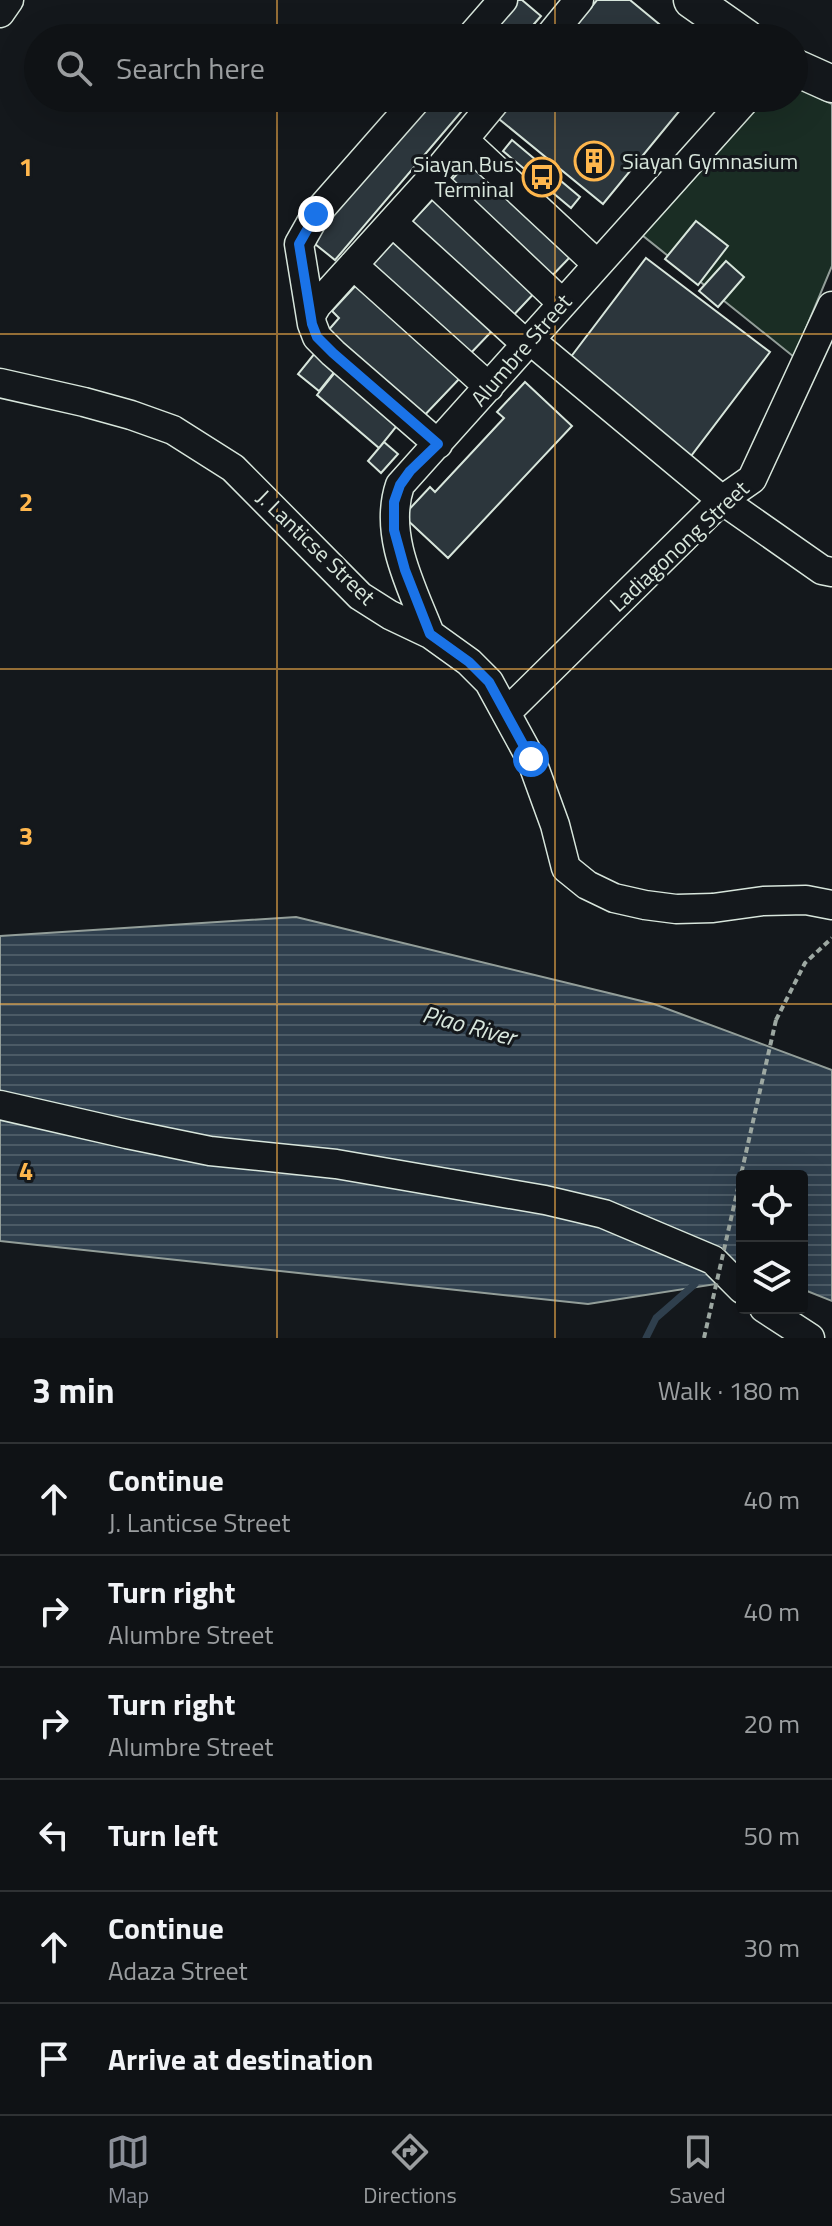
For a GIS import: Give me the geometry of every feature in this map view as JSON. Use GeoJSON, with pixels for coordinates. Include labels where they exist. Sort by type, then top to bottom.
{"type":"FeatureCollection","features":[{"type":"Feature","properties":{"kind":"main road"},"geometry":{"type":"LineString","coordinates":[[692,0],[726,24]]}},
{"type":"Feature","properties":{"kind":"main road"},"geometry":{"type":"LineString","coordinates":[[808,73],[832,84]]}},
{"type":"Feature","properties":{"kind":"street"},"geometry":{"type":"LineString","coordinates":[[0,13],[9,0]]}},
{"type":"Feature","properties":{"kind":"street"},"geometry":{"type":"LineString","coordinates":[[482,24],[503,0]]}},
{"type":"Feature","properties":{"kind":"street"},"geometry":{"type":"LineString","coordinates":[[558,24],[573,2]]}},
{"type":"Feature","properties":{"kind":"street"},"geometry":{"type":"LineString","coordinates":[[406,112],[316,214],[299,244],[312,324],[317,337],[438,444]]}},
{"type":"Feature","properties":{"kind":"street"},"geometry":{"type":"LineString","coordinates":[[311,315],[487,112]]}},
{"type":"Feature","properties":{"kind":"street","name":"Alumbre Street"},"geometry":{"type":"LineString","coordinates":[[430,634],[405,570],[394,530],[394,502],[400,485],[734,112]]}},
{"type":"Feature","properties":{"kind":"street"},"geometry":{"type":"LineString","coordinates":[[464,140],[597,264]]}},
{"type":"Feature","properties":{"kind":"street"},"geometry":{"type":"LineString","coordinates":[[431,179],[562,303]]}},
{"type":"Feature","properties":{"kind":"street"},"geometry":{"type":"LineString","coordinates":[[392,222],[528,342],[722,500],[822,570],[832,572]]}},
{"type":"Feature","properties":{"kind":"street"},"geometry":{"type":"LineString","coordinates":[[302,240],[348,270],[489,387]]}},
{"type":"Feature","properties":{"kind":"street","name":"Ladiagonong Street"},"geometry":{"type":"LineString","coordinates":[[506,713],[722,500],[752,479],[832,306]]}},
{"type":"Feature","properties":{"kind":"street","name":"J. Lanticse Street"},"geometry":{"type":"LineString","coordinates":[[0,383],[84,402],[173,430],[233,468],[360,596],[430,634],[469,662],[489,682],[531,759],[555,825],[566,868],[587,885],[614,898],[676,909],[763,901],[806,900],[832,905]]}},
{"type":"Feature","properties":{"kind":"street"},"geometry":{"type":"LineString","coordinates":[[0,1105],[210,1151],[349,1166],[545,1200],[604,1214],[713,1260],[736,1282]]}},
{"type":"Feature","properties":{"kind":"street"},"geometry":{"type":"LineString","coordinates":[[773,1314],[810,1338]]}},
{"type":"Feature","properties":{"kind":"path"},"geometry":{"type":"LineString","coordinates":[[704,1338],[776,1020],[805,963],[832,938]]}},
{"type":"Feature","properties":{"kind":"green space"},"geometry":{"type":"Polygon","coordinates":[[[808,93],[832,104],[832,266],[794,357],[637,231],[742,112],[808,112],[808,93]]]}},
{"type":"Feature","properties":{"kind":"water","name":"Piao River"},"geometry":{"type":"Polygon","coordinates":[[[296,917],[654,1004],[832,1070],[832,1301],[808,1291],[808,1170],[736,1170],[736,1281],[588,1304],[0,1241],[0,936],[296,917]]]}},
{"type":"Feature","properties":{"kind":"building"},"geometry":{"type":"Polygon","coordinates":[[[516,0],[522,0],[541,16],[534,24],[496,24],[516,0]]]}},
{"type":"Feature","properties":{"kind":"building"},"geometry":{"type":"Polygon","coordinates":[[[597,0],[630,0],[659,24],[577,24],[597,0]]]}},
{"type":"Feature","properties":{"kind":"building"},"geometry":{"type":"Polygon","coordinates":[[[419,112],[461,112],[335,260],[310,240],[419,112]]]}},
{"type":"Feature","properties":{"kind":"building","name":"Siayan Gymnasium"},"geometry":{"type":"Polygon","coordinates":[[[505,112],[679,112],[603,204],[499,119],[505,112]]]}},
{"type":"Feature","properties":{"kind":"building"},"geometry":{"type":"Polygon","coordinates":[[[512,140],[580,197],[571,208],[503,151],[512,140]]]}},
{"type":"Feature","properties":{"kind":"building"},"geometry":{"type":"Polygon","coordinates":[[[471,159],[572,255],[546,282],[446,186],[471,159]]]}},
{"type":"Feature","properties":{"kind":"building"},"geometry":{"type":"Polygon","coordinates":[[[438,194],[539,288],[509,320],[408,226],[438,194]]]}},
{"type":"Feature","properties":{"kind":"building"},"geometry":{"type":"Polygon","coordinates":[[[696,221],[728,246],[698,285],[665,259],[696,221]]]}},
{"type":"Feature","properties":{"kind":"building"},"geometry":{"type":"Polygon","coordinates":[[[395,240],[492,331],[468,356],[371,266],[395,240]]]}},
{"type":"Feature","properties":{"kind":"building"},"geometry":{"type":"Polygon","coordinates":[[[646,258],[770,352],[691,456],[567,362],[646,258]]]}},
{"type":"Feature","properties":{"kind":"building"},"geometry":{"type":"Polygon","coordinates":[[[726,261],[744,277],[718,307],[699,291],[726,261]]]}},
{"type":"Feature","properties":{"kind":"building"},"geometry":{"type":"Polygon","coordinates":[[[359,282],[461,377],[419,421],[326,333],[339,318],[332,311],[359,282]]]}},
{"type":"Feature","properties":{"kind":"building"},"geometry":{"type":"Polygon","coordinates":[[[315,353],[335,371],[319,391],[298,374],[315,353]]]}},
{"type":"Feature","properties":{"kind":"building"},"geometry":{"type":"Polygon","coordinates":[[[337,370],[400,422],[379,448],[317,395],[337,370]]]}},
{"type":"Feature","properties":{"kind":"building"},"geometry":{"type":"Polygon","coordinates":[[[525,382],[572,426],[448,558],[403,516],[430,487],[435,492],[504,418],[497,412],[525,382]]]}},
{"type":"Feature","properties":{"kind":"building"},"geometry":{"type":"Polygon","coordinates":[[[384,442],[398,454],[381,473],[368,461],[384,442]]]}},
{"type":"Feature","properties":{"kind":"waterway"},"geometry":{"type":"LineString","coordinates":[[646,1338],[656,1318],[695,1284]]}},
{"type":"Feature","properties":{"kind":"place","name":"Siayan Gymnasium"},"geometry":{"type":"Point","coordinates":[594,161]}},
{"type":"Feature","properties":{"kind":"place","name":"Siayan Bus Terminal"},"geometry":{"type":"Point","coordinates":[542,177]}},
{"type":"Feature","properties":{"kind":"route"},"geometry":{"type":"LineString","coordinates":[[316,214],[299,244],[312,324],[317,337],[438,444],[410,471],[400,485],[394,502],[394,530],[405,570],[430,634],[469,662],[489,682],[531,759]]}}]}
